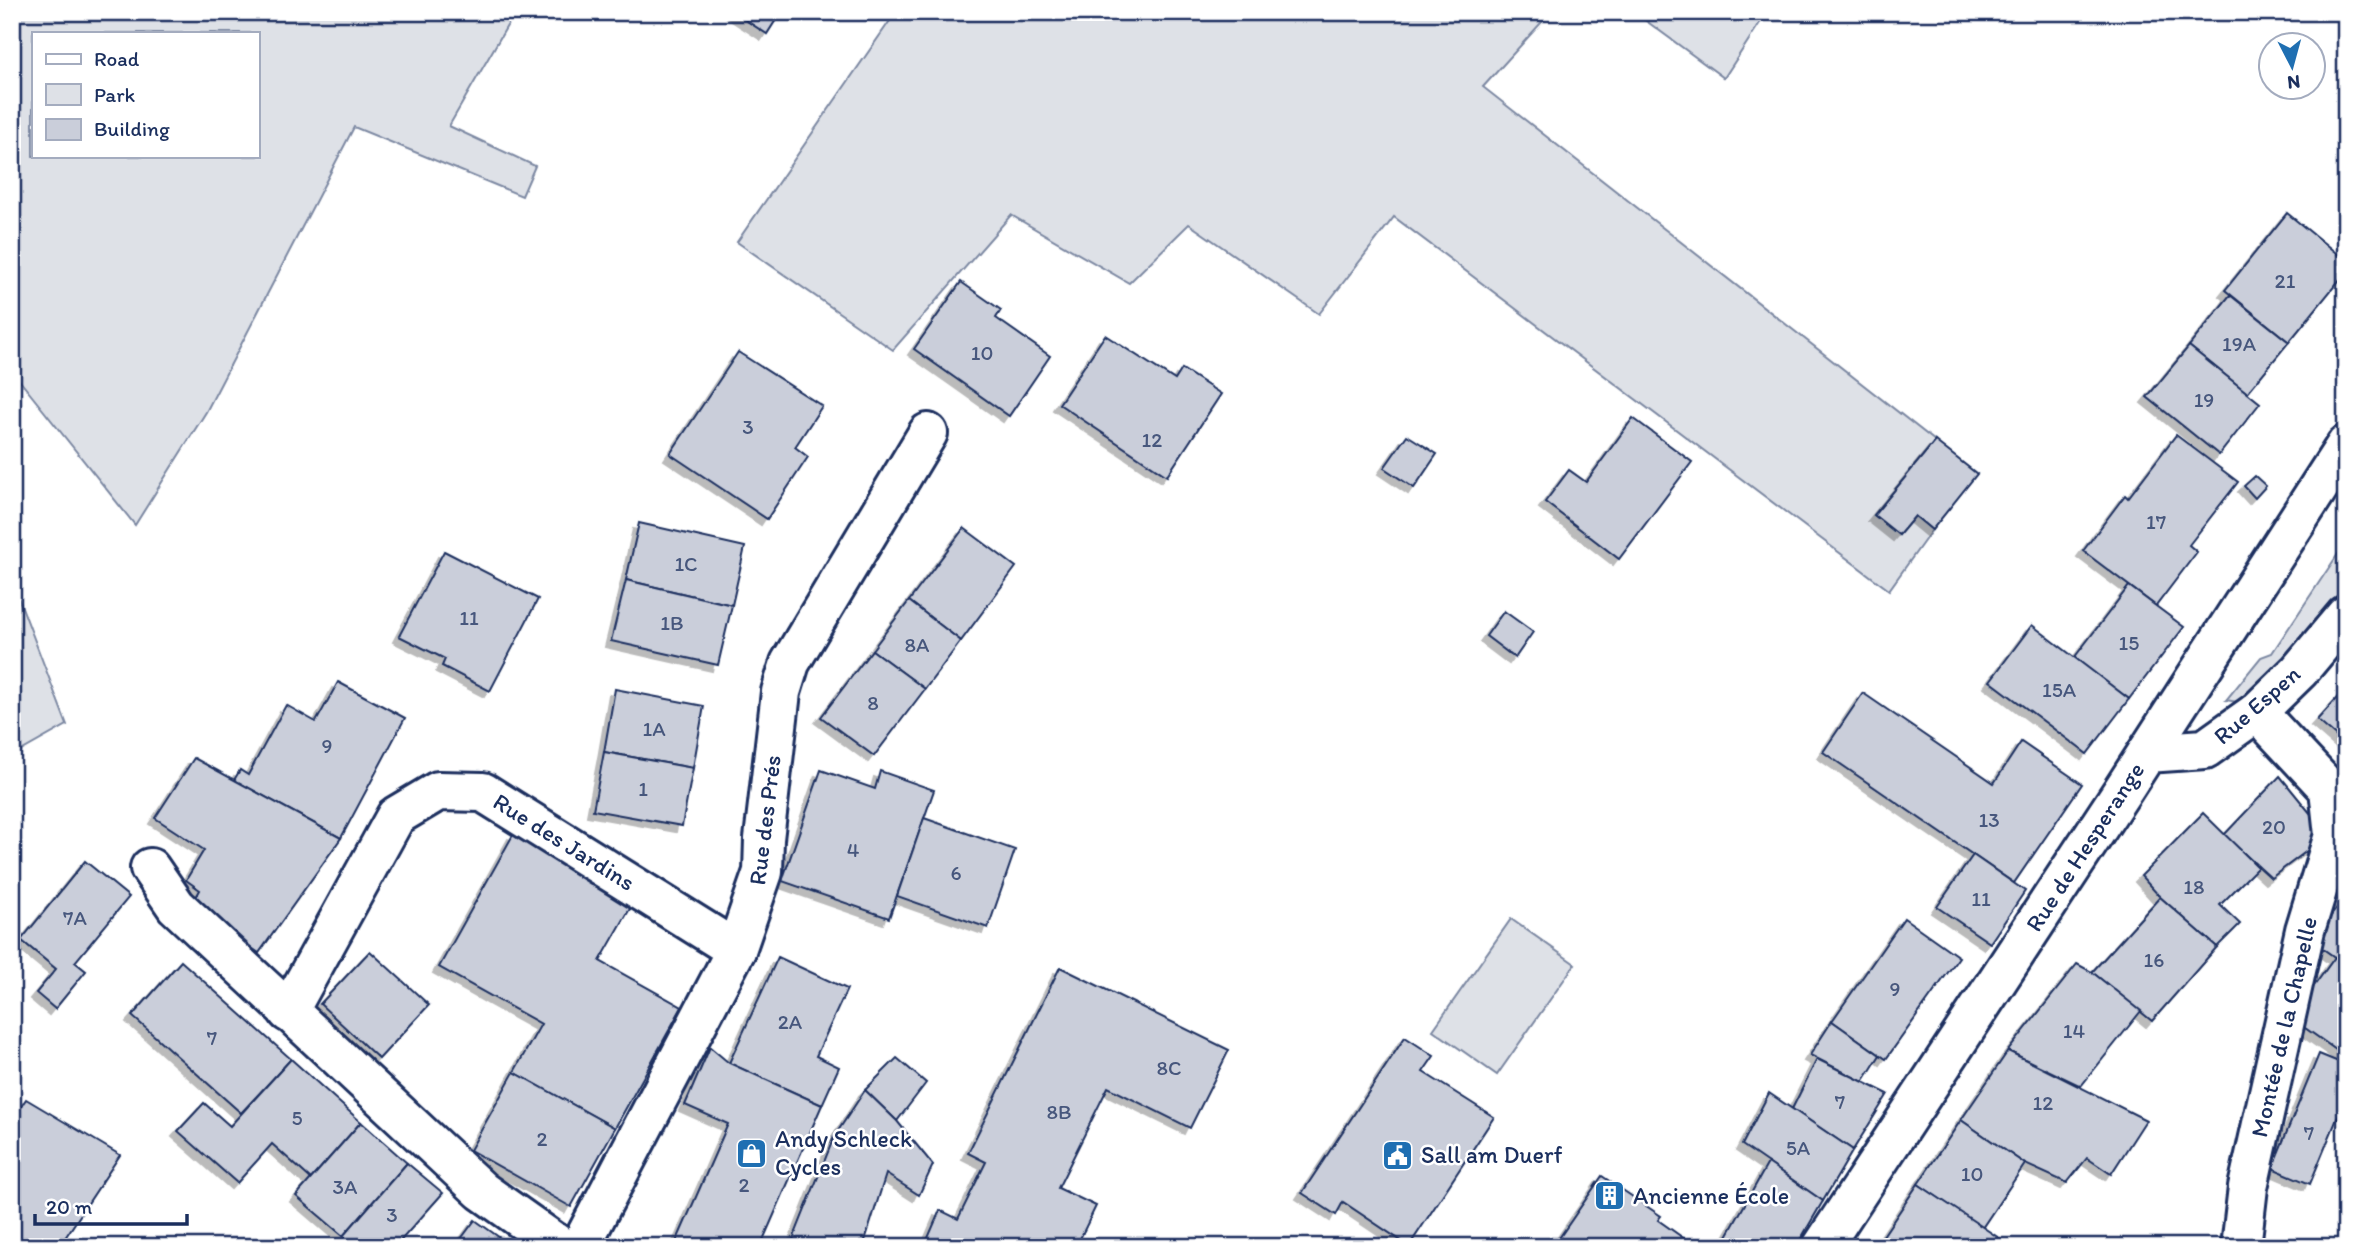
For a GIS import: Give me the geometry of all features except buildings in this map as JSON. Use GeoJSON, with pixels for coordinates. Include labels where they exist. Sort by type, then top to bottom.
{"type":"FeatureCollection","features":[{"type":"Feature","properties":{"kind":"street","name":"Rue des Prés"},"geometry":{"type":"LineString","coordinates":[[580,1247],[736,950],[763,872],[764,839],[781,692],[790,663],[928,433]]}},
{"type":"Feature","properties":{"kind":"street","name":"Rue de Hesperange"},"geometry":{"type":"LineString","coordinates":[[1822,1247],[2346,445]]}},
{"type":"Feature","properties":{"kind":"street","name":"Rue Espen"},"geometry":{"type":"LineString","coordinates":[[2147,753],[2205,749],[2257,712],[2299,671],[2346,614]]}},
{"type":"Feature","properties":{"kind":"street","name":"Montée de la Chapelle"},"geometry":{"type":"LineString","coordinates":[[2241,1247],[2248,1187],[2305,930],[2334,835],[2329,789],[2257,712]]}},
{"type":"Feature","properties":{"kind":"street","name":"Rue des Jardins"},"geometry":{"type":"LineString","coordinates":[[288,1012],[396,816],[438,791],[483,792],[736,950]]}},
{"type":"Feature","properties":{"kind":"street"},"geometry":{"type":"LineString","coordinates":[[150,868],[176,906],[482,1191],[561,1247]]}},
{"type":"Feature","properties":{"kind":"green space"},"geometry":{"type":"Polygon","coordinates":[[[12,12],[515,12],[449,126],[535,166],[522,196],[354,127],[206,412],[135,525],[12,371],[12,12]]]}},
{"type":"Feature","properties":{"kind":"green space"},"geometry":{"type":"Polygon","coordinates":[[[896,12],[1551,12],[1483,87],[1935,441],[1874,515],[1899,535],[1915,516],[1932,530],[1889,590],[1394,217],[1319,314],[1189,224],[1129,283],[1011,215],[893,350],[737,242],[896,12]]]}},
{"type":"Feature","properties":{"kind":"green space"},"geometry":{"type":"Polygon","coordinates":[[[1634,12],[1767,12],[1724,78],[1634,12]]]}},
{"type":"Feature","properties":{"kind":"green space"},"geometry":{"type":"Polygon","coordinates":[[[2346,542],[2346,588],[2243,703],[2226,700],[2261,657],[2272,653],[2346,542]]]}},
{"type":"Feature","properties":{"kind":"green space"},"geometry":{"type":"Polygon","coordinates":[[[12,581],[67,725],[12,756],[12,581]]]}},
{"type":"Feature","properties":{"kind":"green space"},"geometry":{"type":"Polygon","coordinates":[[[1511,919],[1575,964],[1497,1075],[1433,1030],[1511,919]]]}},
{"type":"Feature","properties":{"kind":"place","name":"Andy Schleck Cycles"},"geometry":{"type":"Point","coordinates":[752,1153]}},
{"type":"Feature","properties":{"kind":"place","name":"Sall am Duerf"},"geometry":{"type":"Point","coordinates":[1398,1155]}},
{"type":"Feature","properties":{"kind":"place","name":"Ancienne École"},"geometry":{"type":"Point","coordinates":[1610,1196]}}]}
